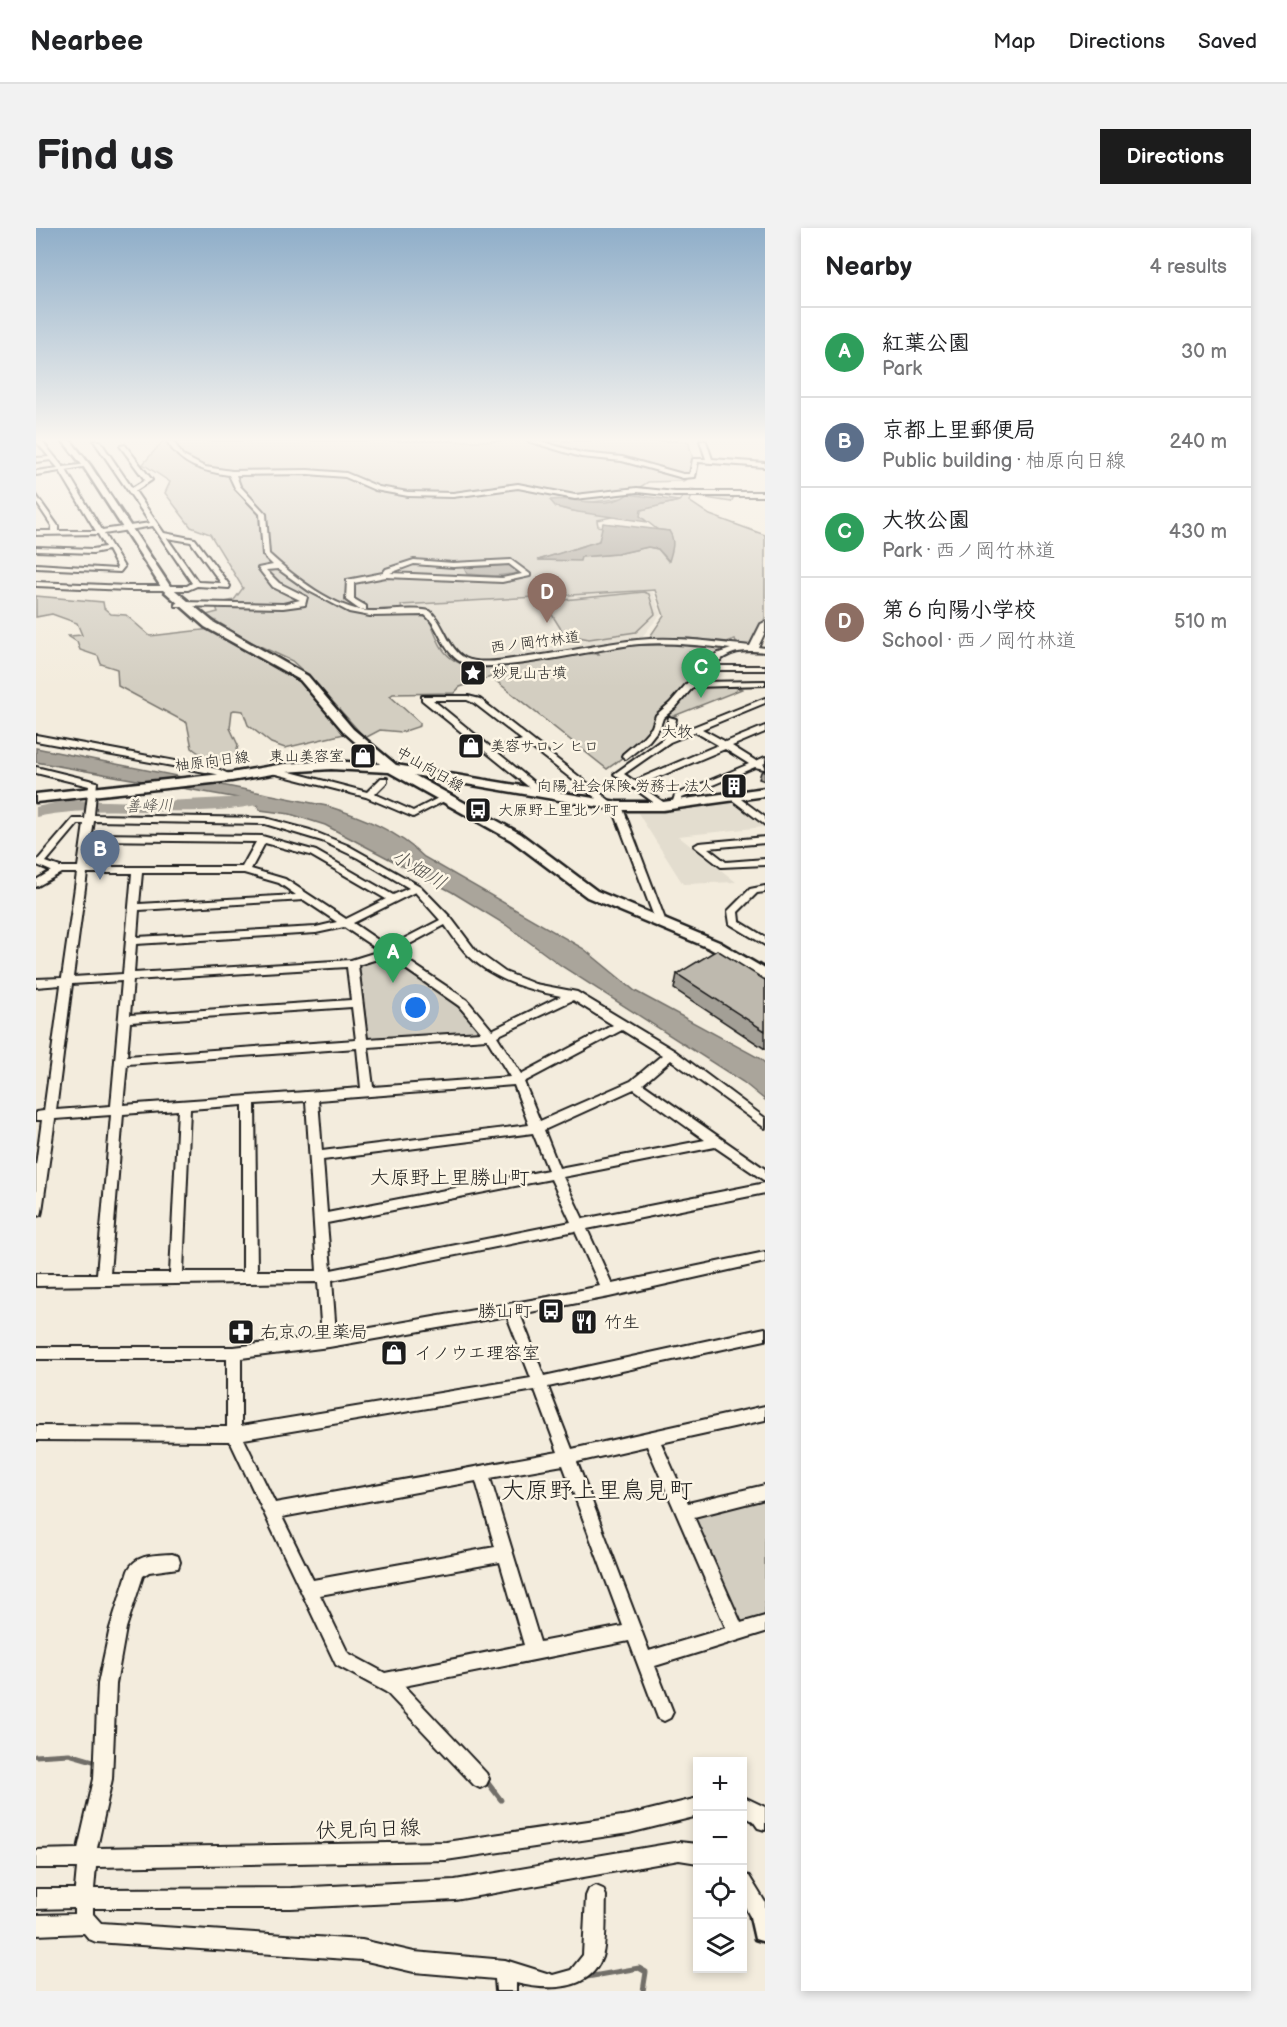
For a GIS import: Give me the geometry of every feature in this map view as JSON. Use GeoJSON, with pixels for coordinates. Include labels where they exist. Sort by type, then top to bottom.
{"type":"FeatureCollection","features":[{"type":"Feature","properties":{"kind":"main road","name":"中山向日線"},"geometry":{"type":"LineString","coordinates":[[123,523],[179,604],[213,627],[298,674],[349,731],[392,768],[516,837],[592,894],[714,945],[765,975]]}},
{"type":"Feature","properties":{"kind":"main road","name":"柚原向日線"},"geometry":{"type":"LineString","coordinates":[[36,798],[331,765],[392,768],[613,805],[663,806],[765,792]]}},
{"type":"Feature","properties":{"kind":"street"},"geometry":{"type":"LineString","coordinates":[[53,523],[54,534]]}},
{"type":"Feature","properties":{"kind":"street"},"geometry":{"type":"LineString","coordinates":[[36,566],[118,571],[121,567],[94,523]]}},
{"type":"Feature","properties":{"kind":"street","name":"西ノ岡竹林道"},"geometry":{"type":"LineString","coordinates":[[264,523],[266,555],[280,567],[339,606],[360,612],[381,614],[410,611],[431,615],[446,644],[458,657],[471,662],[525,659],[638,642],[692,641],[765,650]]}},
{"type":"Feature","properties":{"kind":"street"},"geometry":{"type":"LineString","coordinates":[[36,533],[99,532],[156,524],[196,584]]}},
{"type":"Feature","properties":{"kind":"street"},"geometry":{"type":"LineString","coordinates":[[36,582],[166,588],[188,588],[196,584],[226,586],[193,540],[164,535]]}},
{"type":"Feature","properties":{"kind":"street"},"geometry":{"type":"LineString","coordinates":[[36,549],[93,551],[110,548]]}},
{"type":"Feature","properties":{"kind":"street"},"geometry":{"type":"LineString","coordinates":[[381,614],[358,606],[350,600],[350,582],[386,575],[502,580],[528,576],[512,562],[453,565],[414,562],[388,570],[386,575]]}},
{"type":"Feature","properties":{"kind":"street"},"geometry":{"type":"LineString","coordinates":[[453,565],[454,577]]}},
{"type":"Feature","properties":{"kind":"street"},"geometry":{"type":"LineString","coordinates":[[179,604],[283,606],[302,603],[304,599],[302,597],[276,585],[261,568],[280,567]]}},
{"type":"Feature","properties":{"kind":"street"},"geometry":{"type":"LineString","coordinates":[[753,649],[765,624]]}},
{"type":"Feature","properties":{"kind":"street"},"geometry":{"type":"LineString","coordinates":[[626,756],[646,739],[656,727],[659,717],[673,705],[705,668],[719,656],[741,648]]}},
{"type":"Feature","properties":{"kind":"street"},"geometry":{"type":"LineString","coordinates":[[705,668],[765,668]]}},
{"type":"Feature","properties":{"kind":"street"},"geometry":{"type":"LineString","coordinates":[[689,685],[765,686]]}},
{"type":"Feature","properties":{"kind":"street"},"geometry":{"type":"LineString","coordinates":[[747,688],[765,686]]}},
{"type":"Feature","properties":{"kind":"street"},"geometry":{"type":"LineString","coordinates":[[543,794],[425,699],[468,698],[477,701],[613,805],[661,922]]}},
{"type":"Feature","properties":{"kind":"street"},"geometry":{"type":"LineString","coordinates":[[663,806],[618,774],[667,740],[765,700]]}},
{"type":"Feature","properties":{"kind":"street"},"geometry":{"type":"LineString","coordinates":[[667,740],[672,719]]}},
{"type":"Feature","properties":{"kind":"street"},"geometry":{"type":"LineString","coordinates":[[695,728],[762,765]]}},
{"type":"Feature","properties":{"kind":"street"},"geometry":{"type":"LineString","coordinates":[[634,784],[765,729]]}},
{"type":"Feature","properties":{"kind":"street"},"geometry":{"type":"LineString","coordinates":[[36,738],[218,772],[231,777]]}},
{"type":"Feature","properties":{"kind":"street"},"geometry":{"type":"LineString","coordinates":[[492,752],[528,741]]}},
{"type":"Feature","properties":{"kind":"street"},"geometry":{"type":"LineString","coordinates":[[677,804],[678,797],[762,765]]}},
{"type":"Feature","properties":{"kind":"street"},"geometry":{"type":"LineString","coordinates":[[36,770],[94,784],[67,981],[42,1116],[36,1211]]}},
{"type":"Feature","properties":{"kind":"street"},"geometry":{"type":"LineString","coordinates":[[271,770],[369,795],[413,814],[447,797]]}},
{"type":"Feature","properties":{"kind":"street"},"geometry":{"type":"LineString","coordinates":[[369,795],[384,780]]}},
{"type":"Feature","properties":{"kind":"street"},"geometry":{"type":"LineString","coordinates":[[734,797],[765,822]]}},
{"type":"Feature","properties":{"kind":"street"},"geometry":{"type":"LineString","coordinates":[[609,1292],[555,1173],[515,1074],[490,1035],[463,1004],[282,881],[245,870],[59,870],[40,863],[76,821],[265,821],[292,826],[356,851],[416,888],[447,920],[472,953],[501,974],[532,987],[573,995],[671,1054],[765,1124]]}},
{"type":"Feature","properties":{"kind":"street"},"geometry":{"type":"LineString","coordinates":[[86,837],[262,839],[313,853],[394,900]]}},
{"type":"Feature","properties":{"kind":"street"},"geometry":{"type":"LineString","coordinates":[[245,870],[262,839]]}},
{"type":"Feature","properties":{"kind":"street"},"geometry":{"type":"LineString","coordinates":[[765,840],[699,846],[724,866],[765,862]]}},
{"type":"Feature","properties":{"kind":"street"},"geometry":{"type":"LineString","coordinates":[[103,1280],[137,869]]}},
{"type":"Feature","properties":{"kind":"street"},"geometry":{"type":"LineString","coordinates":[[36,884],[59,870]]}},
{"type":"Feature","properties":{"kind":"street"},"geometry":{"type":"LineString","coordinates":[[131,941],[316,930],[346,923],[416,888]]}},
{"type":"Feature","properties":{"kind":"street"},"geometry":{"type":"LineString","coordinates":[[764,940],[734,922],[733,911],[760,890],[765,898]]}},
{"type":"Feature","properties":{"kind":"street"},"geometry":{"type":"LineString","coordinates":[[134,907],[305,897]]}},
{"type":"Feature","properties":{"kind":"street"},"geometry":{"type":"LineString","coordinates":[[36,983],[352,963],[387,951],[447,920]]}},
{"type":"Feature","properties":{"kind":"street"},"geometry":{"type":"LineString","coordinates":[[352,963],[368,1093]]}},
{"type":"Feature","properties":{"kind":"street"},"geometry":{"type":"LineString","coordinates":[[750,965],[765,968]]}},
{"type":"Feature","properties":{"kind":"street"},"geometry":{"type":"LineString","coordinates":[[121,1060],[490,1035],[573,995]]}},
{"type":"Feature","properties":{"kind":"street"},"geometry":{"type":"LineString","coordinates":[[124,1019],[357,1003]]}},
{"type":"Feature","properties":{"kind":"street"},"geometry":{"type":"LineString","coordinates":[[42,1116],[516,1081],[622,1025]]}},
{"type":"Feature","properties":{"kind":"street"},"geometry":{"type":"LineString","coordinates":[[316,1156],[537,1128],[635,1084],[671,1054]]}},
{"type":"Feature","properties":{"kind":"street"},"geometry":{"type":"LineString","coordinates":[[635,1084],[765,1176]]}},
{"type":"Feature","properties":{"kind":"street"},"geometry":{"type":"LineString","coordinates":[[312,1097],[330,1341]]}},
{"type":"Feature","properties":{"kind":"street"},"geometry":{"type":"LineString","coordinates":[[249,1101],[250,1278]]}},
{"type":"Feature","properties":{"kind":"street"},"geometry":{"type":"LineString","coordinates":[[176,1279],[184,1106]]}},
{"type":"Feature","properties":{"kind":"street"},"geometry":{"type":"LineString","coordinates":[[321,1219],[716,1142]]}},
{"type":"Feature","properties":{"kind":"street"},"geometry":{"type":"LineString","coordinates":[[36,1280],[326,1276],[765,1188]]}},
{"type":"Feature","properties":{"kind":"street"},"geometry":{"type":"LineString","coordinates":[[36,1353],[234,1353],[330,1341],[609,1292],[765,1257]]}},
{"type":"Feature","properties":{"kind":"street"},"geometry":{"type":"LineString","coordinates":[[512,1310],[664,1712]]}},
{"type":"Feature","properties":{"kind":"street"},"geometry":{"type":"LineString","coordinates":[[36,1433],[234,1434],[539,1383],[765,1334]]}},
{"type":"Feature","properties":{"kind":"street"},"geometry":{"type":"LineString","coordinates":[[234,1353],[234,1434],[273,1511],[342,1659],[392,1686],[480,1779]]}},
{"type":"Feature","properties":{"kind":"street"},"geometry":{"type":"LineString","coordinates":[[273,1511],[566,1457],[765,1413]]}},
{"type":"Feature","properties":{"kind":"street"},"geometry":{"type":"LineString","coordinates":[[652,1439],[737,1632]]}},
{"type":"Feature","properties":{"kind":"street"},"geometry":{"type":"LineString","coordinates":[[481,1473],[534,1650]]}},
{"type":"Feature","properties":{"kind":"street"},"geometry":{"type":"LineString","coordinates":[[683,1512],[765,1492]]}},
{"type":"Feature","properties":{"kind":"street"},"geometry":{"type":"LineString","coordinates":[[310,1589],[506,1553]]}},
{"type":"Feature","properties":{"kind":"street"},"geometry":{"type":"LineString","coordinates":[[172,1562],[146,1564],[136,1571],[118,1628],[107,1684],[103,1779],[85,1859],[83,1917],[96,1932],[362,1950],[414,1962],[505,1970],[553,1985],[577,1978],[587,1968],[593,1956],[596,1896]]}},
{"type":"Feature","properties":{"kind":"street"},"geometry":{"type":"LineString","coordinates":[[645,1661],[765,1624]]}},
{"type":"Feature","properties":{"kind":"street"},"geometry":{"type":"LineString","coordinates":[[385,1682],[534,1650],[633,1632]]}},
{"type":"Feature","properties":{"kind":"street","name":"伏見向日線"},"geometry":{"type":"LineString","coordinates":[[36,1859],[446,1851],[629,1824],[693,1808]]}},
{"type":"Feature","properties":{"kind":"street"},"geometry":{"type":"LineString","coordinates":[[747,1808],[760,1814],[765,1821]]}},
{"type":"Feature","properties":{"kind":"street"},"geometry":{"type":"LineString","coordinates":[[36,1899],[291,1898],[455,1890],[679,1851],[693,1853]]}},
{"type":"Feature","properties":{"kind":"street"},"geometry":{"type":"LineString","coordinates":[[747,1892],[764,1923]]}},
{"type":"Feature","properties":{"kind":"street"},"geometry":{"type":"LineString","coordinates":[[36,1925],[89,1923]]}},
{"type":"Feature","properties":{"kind":"street"},"geometry":{"type":"LineString","coordinates":[[505,1970],[506,1991]]}},
{"type":"Feature","properties":{"kind":"shaded area"},"geometry":{"type":"Polygon","coordinates":[[[188,523],[598,523],[598,526],[603,527],[599,541],[539,560],[617,554],[648,547],[658,549],[668,561],[669,531],[658,530],[649,523],[733,523],[765,535],[765,618],[752,645],[736,643],[735,639],[727,642],[649,638],[664,616],[655,590],[401,605],[402,612],[429,618],[444,651],[456,662],[465,665],[482,666],[488,663],[576,653],[599,654],[596,650],[647,645],[732,648],[713,659],[696,673],[681,688],[640,740],[607,769],[491,677],[460,687],[454,693],[393,694],[390,696],[420,723],[420,726],[402,732],[380,730],[365,738],[316,683],[292,661],[247,640],[206,615],[218,612],[215,604],[234,600],[243,588],[210,534],[191,527],[188,523]]]}},
{"type":"Feature","properties":{"kind":"shaded area"},"geometry":{"type":"Polygon","coordinates":[[[647,590],[653,592],[661,614],[640,639],[513,657],[476,659],[463,656],[444,633],[438,616],[427,610],[403,609],[402,606],[405,604],[647,590]]]}},
{"type":"Feature","properties":{"kind":"shaded area"},"geometry":{"type":"Polygon","coordinates":[[[644,592],[649,594],[655,614],[636,632],[589,639],[564,634],[544,602],[644,592]]]}},
{"type":"Feature","properties":{"kind":"shaded area"},"geometry":{"type":"Polygon","coordinates":[[[36,596],[103,602],[104,608],[111,614],[126,615],[150,636],[211,629],[290,672],[318,699],[344,734],[285,748],[271,743],[248,725],[243,711],[234,710],[230,728],[238,745],[236,755],[219,760],[202,755],[192,748],[187,723],[118,686],[117,669],[101,664],[98,656],[80,650],[77,642],[68,636],[82,635],[77,623],[52,614],[36,617],[36,596]]]}},
{"type":"Feature","properties":{"kind":"shaded area"},"geometry":{"type":"Polygon","coordinates":[[[693,687],[742,689],[669,718],[666,717],[693,687]]]}},
{"type":"Feature","properties":{"kind":"shaded area"},"geometry":{"type":"Polygon","coordinates":[[[732,802],[764,827],[678,836],[736,882],[683,884],[636,810],[673,810],[732,802]]]}},
{"type":"Feature","properties":{"kind":"shaded area"},"geometry":{"type":"Polygon","coordinates":[[[385,957],[454,1003],[483,1032],[368,1038],[359,966],[385,957]]]}},
{"type":"Feature","properties":{"kind":"shaded area"},"geometry":{"type":"Polygon","coordinates":[[[765,1498],[765,1616],[743,1622],[739,1620],[694,1522],[696,1516],[765,1498]]]}},
{"type":"Feature","properties":{"kind":"water"},"geometry":{"type":"Polygon","coordinates":[[[603,523],[605,523],[669,531],[673,542],[669,561],[658,549],[648,547],[617,554],[581,557],[580,561],[538,560],[599,541],[603,523]]]}},
{"type":"Feature","properties":{"kind":"water"},"geometry":{"type":"Polygon","coordinates":[[[512,565],[519,573],[495,576],[467,574],[464,568],[512,565]]]}},
{"type":"Feature","properties":{"kind":"water","name":"小畑川"},"geometry":{"type":"Polygon","coordinates":[[[36,748],[327,806],[379,826],[403,840],[424,857],[584,949],[635,991],[759,1058],[765,1063],[765,1100],[743,1082],[563,967],[506,925],[452,892],[325,825],[290,814],[260,810],[256,803],[238,798],[36,762],[36,748]]]}},
{"type":"Feature","properties":{"kind":"building"},"geometry":{"type":"Polygon","coordinates":[[[717,950],[765,980],[765,1031],[677,974],[717,950]]]}},
{"type":"Feature","properties":{"kind":"waterway","name":"善峰川"},"geometry":{"type":"LineString","coordinates":[[36,812],[68,805],[145,807],[248,802],[263,798]]}},
{"type":"Feature","properties":{"kind":"waterway"},"geometry":{"type":"LineString","coordinates":[[36,1756],[69,1754],[100,1763]]}},
{"type":"Feature","properties":{"kind":"waterway"},"geometry":{"type":"LineString","coordinates":[[488,1783],[501,1800]]}},
{"type":"Feature","properties":{"kind":"waterway"},"geometry":{"type":"LineString","coordinates":[[587,1977],[639,1968],[646,1972],[643,1991]]}},
{"type":"Feature","properties":{"kind":"place","name":"第６向陽小学校"},"geometry":{"type":"Point","coordinates":[547,623]}},
{"type":"Feature","properties":{"kind":"place","name":"妙見山古墳"},"geometry":{"type":"Point","coordinates":[473,673]}},
{"type":"Feature","properties":{"kind":"place","name":"大牧公園"},"geometry":{"type":"Point","coordinates":[701,698]}},
{"type":"Feature","properties":{"kind":"place","name":"美容サロン ヒロ"},"geometry":{"type":"Point","coordinates":[471,746]}},
{"type":"Feature","properties":{"kind":"place","name":"東山美容室"},"geometry":{"type":"Point","coordinates":[363,756]}},
{"type":"Feature","properties":{"kind":"place","name":"向陽 社会保険 労務士 法人"},"geometry":{"type":"Point","coordinates":[734,786]}},
{"type":"Feature","properties":{"kind":"place","name":"大原野上里北ノ町"},"geometry":{"type":"Point","coordinates":[478,810]}},
{"type":"Feature","properties":{"kind":"place","name":"京都上里郵便局"},"geometry":{"type":"Point","coordinates":[100,880]}},
{"type":"Feature","properties":{"kind":"place","name":"紅葉公園"},"geometry":{"type":"Point","coordinates":[393,983]}},
{"type":"Feature","properties":{"kind":"place","name":"勝山町"},"geometry":{"type":"Point","coordinates":[551,1311]}},
{"type":"Feature","properties":{"kind":"place","name":"竹生"},"geometry":{"type":"Point","coordinates":[584,1322]}},
{"type":"Feature","properties":{"kind":"place","name":"右京の里薬局"},"geometry":{"type":"Point","coordinates":[241,1332]}},
{"type":"Feature","properties":{"kind":"place","name":"イノウエ理容室"},"geometry":{"type":"Point","coordinates":[394,1353]}},
{"type":"Feature","properties":{"kind":"district","name":"大牧"},"geometry":{"type":"Point","coordinates":[677,731]}},
{"type":"Feature","properties":{"kind":"district","name":"大原野上里勝山町"},"geometry":{"type":"Point","coordinates":[450,1177]}},
{"type":"Feature","properties":{"kind":"district","name":"大原野上里鳥見町"},"geometry":{"type":"Point","coordinates":[597,1490]}}]}
